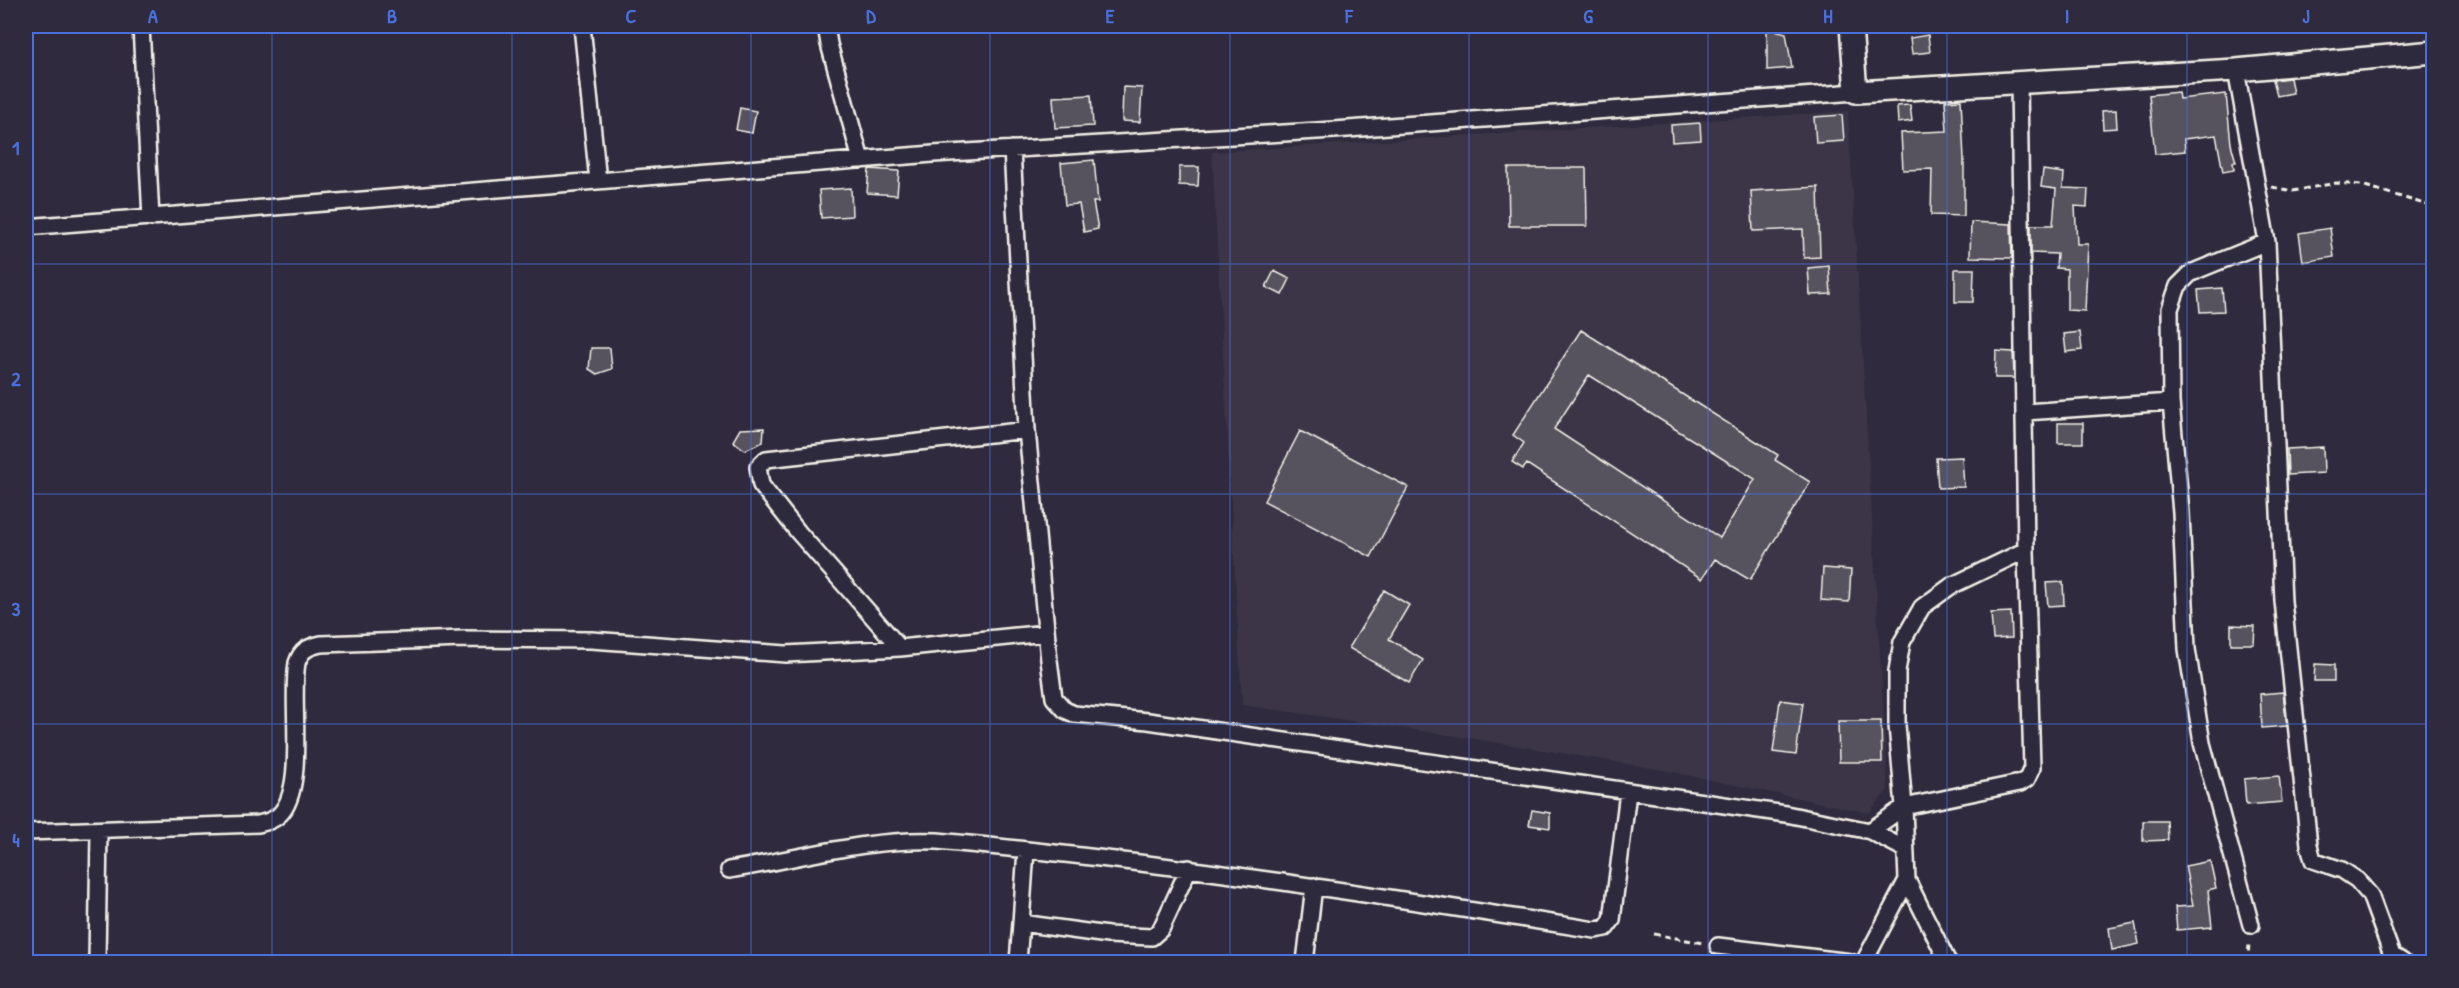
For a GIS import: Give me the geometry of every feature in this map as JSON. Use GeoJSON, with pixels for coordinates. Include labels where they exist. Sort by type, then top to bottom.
{"type":"FeatureCollection","features":[{"type":"Feature","properties":{"kind":"street"},"geometry":{"type":"LineString","coordinates":[[141,26],[151,218]]}},
{"type":"Feature","properties":{"kind":"street"},"geometry":{"type":"LineString","coordinates":[[582,26],[598,181]]}},
{"type":"Feature","properties":{"kind":"street"},"geometry":{"type":"LineString","coordinates":[[826,26],[861,160]]}},
{"type":"Feature","properties":{"kind":"street"},"geometry":{"type":"LineString","coordinates":[[1851,26],[1856,92]]}},
{"type":"Feature","properties":{"kind":"street"},"geometry":{"type":"LineString","coordinates":[[26,227],[1012,149],[1346,129],[1856,92],[2236,70],[2433,52]]}},
{"type":"Feature","properties":{"kind":"street"},"geometry":{"type":"LineString","coordinates":[[2236,70],[2267,242],[2283,601],[2309,845],[2313,860],[2342,870],[2357,880],[2370,895],[2392,955],[2403,963]]}},
{"type":"Feature","properties":{"kind":"street"},"geometry":{"type":"LineString","coordinates":[[1870,831],[1904,807],[2020,783],[2027,779],[2032,768],[2025,550],[2019,82]]}},
{"type":"Feature","properties":{"kind":"street"},"geometry":{"type":"LineString","coordinates":[[1012,149],[1027,430],[1046,633],[1054,698],[1065,710],[1074,714],[1148,721],[1786,814],[1870,831],[1905,849]]}},
{"type":"Feature","properties":{"kind":"street"},"geometry":{"type":"LineString","coordinates":[[2251,925],[2202,743],[2187,649],[2181,512],[2172,402],[2170,309],[2178,286],[2190,274],[2267,242]]}},
{"type":"Feature","properties":{"kind":"street"},"geometry":{"type":"LineString","coordinates":[[2025,412],[2172,402]]}},
{"type":"Feature","properties":{"kind":"street"},"geometry":{"type":"LineString","coordinates":[[900,648],[761,485],[758,467],[766,459],[1027,430]]}},
{"type":"Feature","properties":{"kind":"street"},"geometry":{"type":"LineString","coordinates":[[1948,963],[1907,880],[1897,725],[1897,670],[1902,642],[1922,607],[1937,594],[2025,550]]}},
{"type":"Feature","properties":{"kind":"street"},"geometry":{"type":"LineString","coordinates":[[26,832],[258,824],[272,821],[281,814],[291,793],[295,774],[295,675],[299,655],[307,648],[321,644],[538,639],[610,641],[786,654],[900,648],[1046,633]]}},
{"type":"Feature","properties":{"kind":"street"},"geometry":{"type":"LineString","coordinates":[[729,870],[876,843],[912,840],[1189,868],[1595,930],[1606,927],[1612,920],[1628,792]]}},
{"type":"Feature","properties":{"kind":"street"},"geometry":{"type":"LineString","coordinates":[[98,963],[99,831]]}},
{"type":"Feature","properties":{"kind":"street"},"geometry":{"type":"LineString","coordinates":[[1018,963],[1026,850]]}},
{"type":"Feature","properties":{"kind":"street"},"geometry":{"type":"LineString","coordinates":[[1021,923],[1108,935],[1152,937],[1161,929],[1168,917],[1189,868]]}},
{"type":"Feature","properties":{"kind":"street"},"geometry":{"type":"LineString","coordinates":[[1864,963],[1907,880]]}},
{"type":"Feature","properties":{"kind":"street"},"geometry":{"type":"LineString","coordinates":[[1305,963],[1314,886]]}},
{"type":"Feature","properties":{"kind":"street"},"geometry":{"type":"LineString","coordinates":[[1718,946],[1851,963]]}},
{"type":"Feature","properties":{"kind":"path"},"geometry":{"type":"LineString","coordinates":[[2257,184],[2293,191],[2336,183],[2362,185],[2433,207]]}},
{"type":"Feature","properties":{"kind":"path"},"geometry":{"type":"LineString","coordinates":[[2248,963],[2251,925]]}},
{"type":"Feature","properties":{"kind":"path"},"geometry":{"type":"LineString","coordinates":[[1654,934],[1718,946]]}},
{"type":"Feature","properties":{"kind":"shaded area"},"geometry":{"type":"Polygon","coordinates":[[[1848,111],[1888,790],[1869,813],[1663,770],[1476,739],[1242,705],[1212,152],[1848,111]]]}},
{"type":"Feature","properties":{"kind":"building"},"geometry":{"type":"Polygon","coordinates":[[[1767,28],[1786,33],[1792,68],[1767,70],[1767,28]]]}},
{"type":"Feature","properties":{"kind":"building"},"geometry":{"type":"Polygon","coordinates":[[[1928,35],[1930,52],[1912,54],[1910,38],[1928,35]]]}},
{"type":"Feature","properties":{"kind":"building"},"geometry":{"type":"Polygon","coordinates":[[[2290,78],[2293,93],[2277,96],[2273,80],[2290,78]]]}},
{"type":"Feature","properties":{"kind":"building"},"geometry":{"type":"Polygon","coordinates":[[[1123,87],[1142,88],[1140,122],[1122,121],[1123,87]]]}},
{"type":"Feature","properties":{"kind":"building"},"geometry":{"type":"Polygon","coordinates":[[[2178,92],[2179,99],[2226,94],[2231,144],[2236,162],[2233,162],[2234,170],[2223,172],[2216,135],[2184,139],[2185,151],[2155,154],[2149,95],[2178,92]]]}},
{"type":"Feature","properties":{"kind":"building"},"geometry":{"type":"Polygon","coordinates":[[[1091,95],[1093,126],[1055,128],[1053,97],[1091,95]]]}},
{"type":"Feature","properties":{"kind":"building"},"geometry":{"type":"Polygon","coordinates":[[[1961,100],[1964,216],[1931,215],[1932,169],[1903,170],[1901,133],[1947,131],[1945,101],[1961,100]]]}},
{"type":"Feature","properties":{"kind":"building"},"geometry":{"type":"Polygon","coordinates":[[[1910,105],[1912,121],[1898,123],[1897,106],[1910,105]]]}},
{"type":"Feature","properties":{"kind":"building"},"geometry":{"type":"Polygon","coordinates":[[[740,108],[756,111],[752,133],[736,130],[740,108]]]}},
{"type":"Feature","properties":{"kind":"building"},"geometry":{"type":"Polygon","coordinates":[[[2116,110],[2117,128],[2103,129],[2102,111],[2116,110]]]}},
{"type":"Feature","properties":{"kind":"building"},"geometry":{"type":"Polygon","coordinates":[[[1842,115],[1844,141],[1816,143],[1814,117],[1842,115]]]}},
{"type":"Feature","properties":{"kind":"building"},"geometry":{"type":"Polygon","coordinates":[[[1700,123],[1701,140],[1672,142],[1671,125],[1700,123]]]}},
{"type":"Feature","properties":{"kind":"building"},"geometry":{"type":"Polygon","coordinates":[[[1094,160],[1098,202],[1093,202],[1098,229],[1084,232],[1079,204],[1065,205],[1061,163],[1094,160]]]}},
{"type":"Feature","properties":{"kind":"building"},"geometry":{"type":"Polygon","coordinates":[[[1179,167],[1199,167],[1198,186],[1179,185],[1179,167]]]}},
{"type":"Feature","properties":{"kind":"building"},"geometry":{"type":"Polygon","coordinates":[[[1508,168],[1586,168],[1587,226],[1509,226],[1508,168]]]}},
{"type":"Feature","properties":{"kind":"building"},"geometry":{"type":"Polygon","coordinates":[[[869,169],[899,171],[897,195],[867,193],[869,169]]]}},
{"type":"Feature","properties":{"kind":"building"},"geometry":{"type":"Polygon","coordinates":[[[2043,170],[2064,173],[2063,188],[2088,189],[2087,207],[2075,206],[2077,244],[2088,244],[2085,311],[2067,310],[2067,269],[2056,268],[2057,254],[2031,253],[2031,225],[2053,225],[2056,189],[2041,187],[2043,170]]]}},
{"type":"Feature","properties":{"kind":"building"},"geometry":{"type":"Polygon","coordinates":[[[1818,187],[1820,257],[1804,258],[1803,229],[1753,231],[1751,191],[1818,187]]]}},
{"type":"Feature","properties":{"kind":"building"},"geometry":{"type":"Polygon","coordinates":[[[851,188],[852,216],[821,218],[819,190],[851,188]]]}},
{"type":"Feature","properties":{"kind":"building"},"geometry":{"type":"Polygon","coordinates":[[[1971,222],[2011,224],[2012,258],[1970,257],[1971,222]]]}},
{"type":"Feature","properties":{"kind":"building"},"geometry":{"type":"Polygon","coordinates":[[[2330,228],[2334,257],[2303,262],[2299,233],[2330,228]]]}},
{"type":"Feature","properties":{"kind":"building"},"geometry":{"type":"Polygon","coordinates":[[[1829,266],[1831,294],[1810,295],[1808,268],[1829,266]]]}},
{"type":"Feature","properties":{"kind":"building"},"geometry":{"type":"Polygon","coordinates":[[[1955,269],[1974,269],[1973,302],[1955,302],[1955,269]]]}},
{"type":"Feature","properties":{"kind":"building"},"geometry":{"type":"Polygon","coordinates":[[[1274,271],[1290,279],[1282,295],[1266,287],[1274,271]]]}},
{"type":"Feature","properties":{"kind":"building"},"geometry":{"type":"Polygon","coordinates":[[[2222,288],[2224,311],[2200,312],[2198,290],[2222,288]]]}},
{"type":"Feature","properties":{"kind":"building"},"geometry":{"type":"Polygon","coordinates":[[[1581,330],[1778,455],[1775,460],[1810,482],[1750,580],[1715,559],[1702,579],[1527,464],[1523,469],[1512,462],[1524,443],[1513,435],[1581,330]],[[1589,375],[1554,429],[1720,538],[1755,479],[1589,375]]]}},
{"type":"Feature","properties":{"kind":"building"},"geometry":{"type":"Polygon","coordinates":[[[2080,332],[2082,350],[2066,352],[2064,334],[2080,332]]]}},
{"type":"Feature","properties":{"kind":"building"},"geometry":{"type":"Polygon","coordinates":[[[591,348],[610,348],[612,369],[597,374],[589,369],[591,348]]]}},
{"type":"Feature","properties":{"kind":"building"},"geometry":{"type":"Polygon","coordinates":[[[1996,351],[2013,352],[2014,378],[1995,378],[1996,351]]]}},
{"type":"Feature","properties":{"kind":"building"},"geometry":{"type":"Polygon","coordinates":[[[2058,423],[2083,423],[2083,443],[2058,443],[2058,423]]]}},
{"type":"Feature","properties":{"kind":"building"},"geometry":{"type":"Polygon","coordinates":[[[764,428],[763,442],[745,450],[733,441],[740,429],[764,428]]]}},
{"type":"Feature","properties":{"kind":"building"},"geometry":{"type":"Polygon","coordinates":[[[1300,431],[1408,487],[1371,557],[1264,501],[1300,431]]]}},
{"type":"Feature","properties":{"kind":"building"},"geometry":{"type":"Polygon","coordinates":[[[2323,447],[2324,473],[2288,475],[2287,449],[2323,447]]]}},
{"type":"Feature","properties":{"kind":"building"},"geometry":{"type":"Polygon","coordinates":[[[1962,457],[1964,487],[1938,488],[1936,458],[1962,457]]]}},
{"type":"Feature","properties":{"kind":"building"},"geometry":{"type":"Polygon","coordinates":[[[1823,568],[1851,570],[1849,602],[1821,600],[1823,568]]]}},
{"type":"Feature","properties":{"kind":"building"},"geometry":{"type":"Polygon","coordinates":[[[2063,582],[2064,605],[2048,606],[2046,583],[2063,582]]]}},
{"type":"Feature","properties":{"kind":"building"},"geometry":{"type":"Polygon","coordinates":[[[1384,590],[1409,605],[1389,639],[1423,660],[1409,683],[1349,648],[1384,590]]]}},
{"type":"Feature","properties":{"kind":"building"},"geometry":{"type":"Polygon","coordinates":[[[2011,612],[2012,638],[1993,639],[1991,613],[2011,612]]]}},
{"type":"Feature","properties":{"kind":"building"},"geometry":{"type":"Polygon","coordinates":[[[2231,625],[2255,626],[2254,644],[2231,644],[2231,625]]]}},
{"type":"Feature","properties":{"kind":"building"},"geometry":{"type":"Polygon","coordinates":[[[2315,664],[2334,665],[2334,681],[2314,681],[2315,664]]]}},
{"type":"Feature","properties":{"kind":"building"},"geometry":{"type":"Polygon","coordinates":[[[2283,692],[2287,726],[2262,728],[2260,694],[2283,692]]]}},
{"type":"Feature","properties":{"kind":"building"},"geometry":{"type":"Polygon","coordinates":[[[1780,700],[1803,703],[1796,755],[1773,752],[1780,700]]]}},
{"type":"Feature","properties":{"kind":"building"},"geometry":{"type":"Polygon","coordinates":[[[1838,721],[1881,721],[1882,762],[1839,762],[1838,721]]]}},
{"type":"Feature","properties":{"kind":"building"},"geometry":{"type":"Polygon","coordinates":[[[2279,776],[2282,802],[2246,805],[2244,779],[2279,776]]]}},
{"type":"Feature","properties":{"kind":"building"},"geometry":{"type":"Polygon","coordinates":[[[1532,810],[1550,813],[1550,828],[1529,825],[1532,810]]]}},
{"type":"Feature","properties":{"kind":"building"},"geometry":{"type":"Polygon","coordinates":[[[2143,821],[2167,821],[2168,840],[2143,841],[2143,821]]]}},
{"type":"Feature","properties":{"kind":"building"},"geometry":{"type":"Polygon","coordinates":[[[2210,861],[2216,888],[2208,890],[2212,927],[2177,930],[2175,907],[2193,906],[2185,866],[2210,861]]]}},
{"type":"Feature","properties":{"kind":"building"},"geometry":{"type":"Polygon","coordinates":[[[2135,923],[2139,944],[2112,950],[2109,928],[2135,923]]]}}]}
